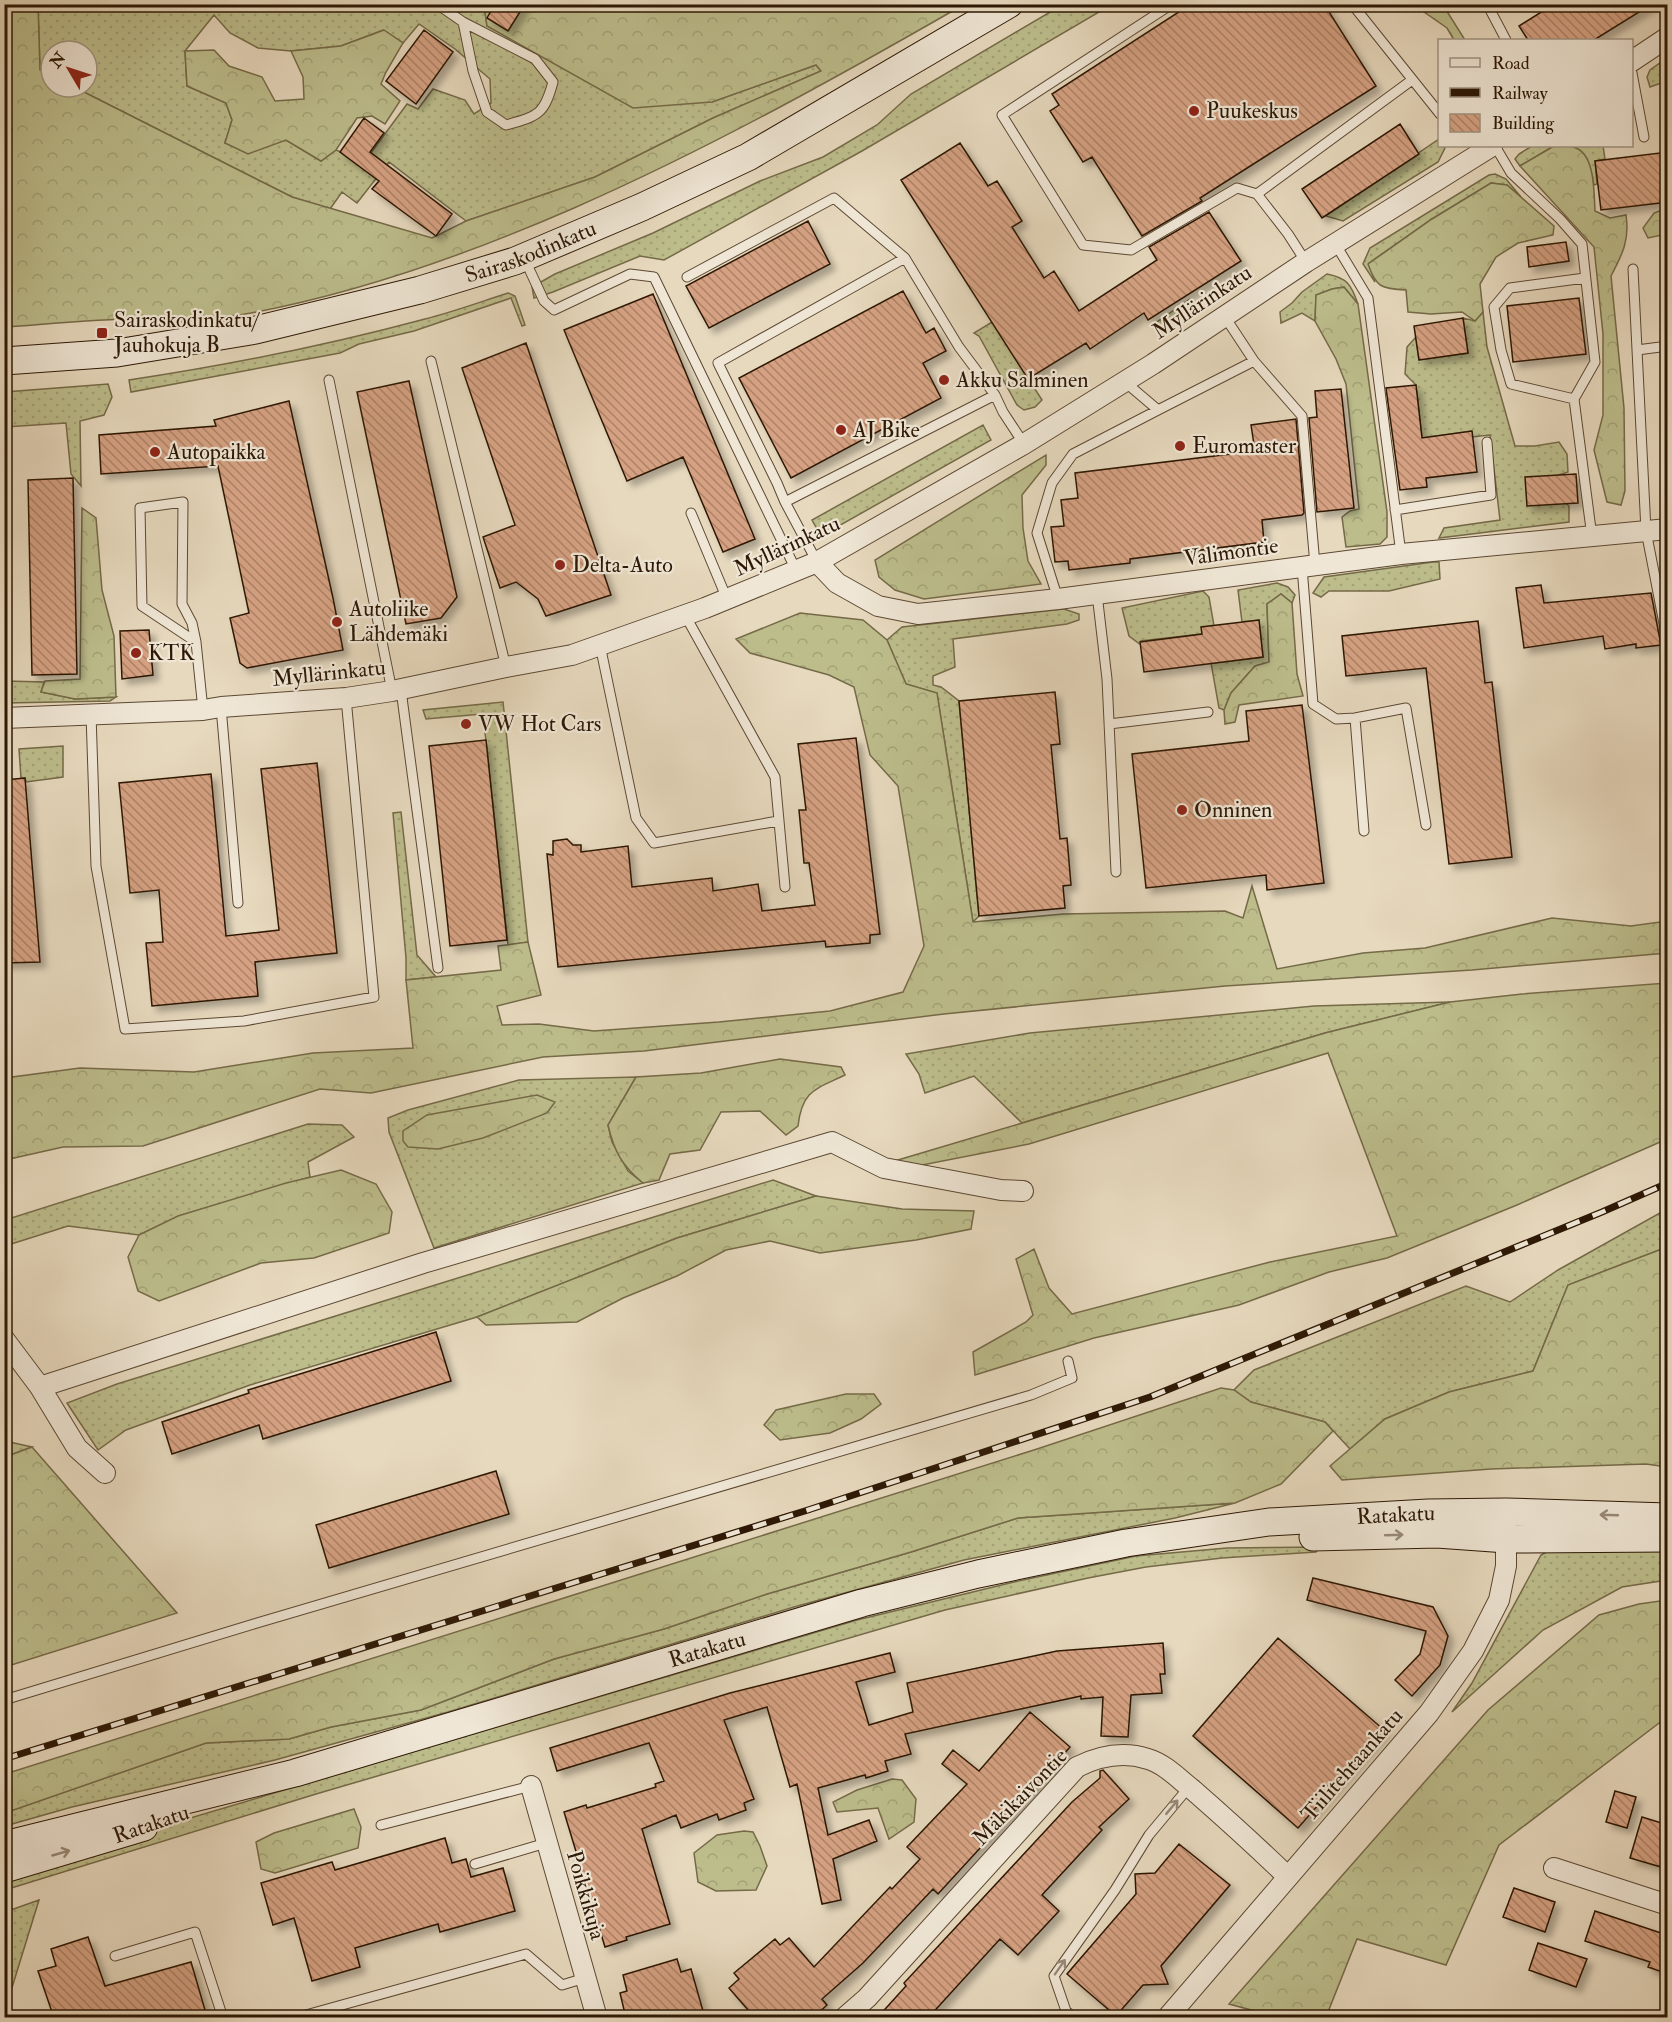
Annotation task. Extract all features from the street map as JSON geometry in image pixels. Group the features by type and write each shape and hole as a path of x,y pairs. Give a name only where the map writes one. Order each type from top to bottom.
{"main road":[{"name":"Sairaskodinkatu","path":"4,361 117,352 256,330 420,290 524,257 642,207 748,158 1009,4"},
{"name":"Ratakatu","path":"4,1845 295,1773 862,1603 978,1574 1126,1543 1269,1522 1428,1513 1506,1512 1668,1517"},
{"name":"Ratakatu","path":"1126,1543 1437,1534 1507,1539 1668,1538"},
{"name":"Ratakatu","path":"4,1869 127,1834 295,1773"}],"street":[{"path":"1633,60 1668,37"},
{"name":"Myllärinkatu","path":"4,718 212,709 346,698 396,690 572,655 727,599 816,562 1024,444 1125,382 1306,262 1336,245 1471,153 1490,147"},
{"name":"Valimontie","path":"816,562 837,583 879,606 918,614 1058,599 1401,554 1668,529"},
{"path":"40,1387 423,1263 832,1142 884,1168 1002,1190 1023,1191"},
{"path":"4,1339 40,1387 77,1448 105,1473"},
{"name":"Tiilitehtaankatu","path":"1167,2018 1429,1713 1473,1651 1499,1600 1506,1566 1506,1512"},
{"name":"Mäkikaivontie","path":"844,2018 867,1998 1077,1767 1091,1760 1115,1754 1148,1759 1164,1767 1288,1876"},
{"name":"Poikkikuja","path":"531,1786 597,2018"},
{"path":"1554,1868 1668,1905"}],"lane":[{"path":"437,4 463,22 535,59 553,82 547,103 533,117 506,125 487,112 473,71 463,22"},
{"path":"1172,4 1002,115 1083,244 1131,250 1237,188 1257,194 1306,262"},
{"path":"1353,4 1438,112"},
{"path":"1487,4 1505,39"},
{"path":"1633,77 1644,137"},
{"path":"1257,194 1412,80"},
{"path":"1494,147 1511,173 1560,219 1582,244 1595,362 1574,399 1592,537"},
{"path":"687,278 834,198 905,258 959,347 995,395 1024,444"},
{"path":"1336,245 1368,298 1401,554"},
{"path":"524,257 544,301 554,310 630,274 654,277 796,570"},
{"path":"816,562 718,363 905,258"},
{"path":"1633,270 1646,531 1668,644"},
{"path":"1574,399 1511,384 1501,350 1494,307 1510,288 1586,278"},
{"path":"1225,317 1254,361 1302,416 1313,704 1336,719 1355,718 1406,708 1426,825"},
{"path":"1637,350 1668,346"},
{"path":"431,361 506,667"},
{"path":"1058,599 1037,533 1052,483 1073,454 1254,361"},
{"path":"329,380 396,690 438,968"},
{"path":"1125,382 1158,410"},
{"path":"785,502 995,395"},
{"path":"1395,510 1491,495 1487,442"},
{"path":"196,642 142,606 140,508 183,502 182,604 192,623 212,709 238,903"},
{"path":"691,513 727,599"},
{"path":"1097,594 1107,679 1116,872"},
{"path":"685,615 775,777 777,821 785,887"},
{"path":"600,645 636,818 654,843 777,821"},
{"path":"91,714 96,867 116,984 125,1029 149,1028 244,1021 374,997 346,698"},
{"path":"1109,724 1208,712"},
{"path":"1355,718 1364,831"},
{"path":"4,1700 1031,1395 1072,1378 1068,1361"},
{"path":"381,1825 531,1786"},
{"path":"1074,2018 1066,2011 1054,1976 1115,1890 1149,1835 1189,1787"},
{"path":"475,1864 546,1843"},
{"path":"115,1956 195,1932 224,2018"},
{"path":"295,2018 526,1954 562,1984 585,1978"}],"green space":[{"path":"5,5 38,5 39,99 98,99 292,197 432,238 466,221 595,177 713,118 821,71 816,65 712,102 633,108 487,26 484,5 963,5 819,86 722,137 535,225 416,270 334,294 205,321 121,319 5,327 4,150 12,130 4,100"},
{"path":"38,5 484,5 487,26 712,102 816,65 821,71 713,118 595,177 466,221 389,162 357,203 342,192 330,209 292,197 98,99 99,39 39,39","holes":["214,15 230,33 258,48 291,51 341,46 383,30 403,43 419,24 455,49 490,79 491,103 474,114 465,100 433,89 418,109 407,104 365,161 336,150 321,161 286,140 225,143 232,120 226,103 187,86 185,51"]},
{"path":"1062,5 1111,5 862,151 664,260 640,256 534,298 532,287 555,274 653,233 760,181 823,157 877,125 911,94"},
{"path":"1414,5 1443,5 1464,39 1453,39 1447,28"},
{"path":"384,30 403,43 381,84 400,101 385,124 372,116 357,118 336,150 321,161 286,140 248,154 225,143 232,120 226,103 187,86 185,51 214,50 229,66 262,77 275,101 304,99 303,77 291,51 341,46"},
{"path":"1667,58 1667,81 1650,87 1647,77 1650,70"},
{"path":"1438,140 1438,147 1444,147 1438,162 1343,221 1326,216"},
{"path":"1530,147 1552,147 1520,166 1515,159"},
{"path":"1552,147 1578,149 1584,154 1591,168 1595,211 1610,218 1626,215 1626,240 1611,276 1624,408 1625,491 1621,505 1607,502 1594,450 1603,415 1603,334 1594,247 1520,166"},
{"path":"1570,147 1603,147 1605,159 1595,161 1597,184 1594,185 1587,160"},
{"path":"1495,174 1506,179 1521,197 1507,185 1491,183 1432,219 1369,263 1375,282 1363,264 1370,248 1489,175"},
{"path":"1491,183 1507,185 1554,226 1553,235 1518,243 1496,257 1480,284 1483,312 1475,321 1462,312 1431,314 1408,312 1406,290 1391,289 1381,285 1374,278 1368,264 1432,219"},
{"path":"1667,208 1667,234 1648,238 1643,228 1654,213"},
{"path":"1327,274 1344,280 1353,291 1358,304 1344,287 1332,289 1316,295 1315,321 1302,313 1281,323 1280,312"},
{"path":"1344,287 1358,304 1387,512 1387,537 1380,544 1346,547 1342,517 1350,511 1359,509 1346,384 1336,359 1315,321 1316,295"},
{"path":"508,293 515,296 525,325 522,326 511,298 414,331 359,344 340,353 131,392 129,380 315,346 435,316"},
{"path":"1190,299 1196,308 1159,331 1154,324"},
{"path":"1483,312 1487,347 1515,446 1535,446 1559,442 1567,454 1568,472 1546,479 1553,492 1569,506 1569,522 1439,538 1444,528 1500,520 1490,435 1472,437 1471,431 1422,438 1416,385 1405,374 1407,347 1416,337 1419,360 1468,353 1463,318 1475,321"},
{"path":"992,322 1042,400 1035,407 1024,410 1017,405 979,336 974,333"},
{"path":"108,384 112,397 104,415 80,421 81,486 71,474 66,423 5,427 5,392"},
{"path":"983,425 991,440 821,536 812,520"},
{"path":"1046,455 1046,465 1022,495 1023,528 1028,561 1041,584 924,599 895,590 879,577 875,560"},
{"path":"82,508 96,518 102,590 114,636 116,697 75,699 41,692 45,681 80,679"},
{"path":"1439,562 1440,579 1389,591 1329,591 1321,597 1313,593 1324,577"},
{"path":"1277,583 1288,587 1295,595 1292,603 1281,594 1267,604 1269,663 1255,666 1231,693 1224,710 1219,708 1211,663 1263,657 1259,620 1242,622 1238,590"},
{"path":"1203,591 1209,597 1214,626 1202,634 1141,641 1141,645 1129,636 1122,608"},
{"path":"1281,594 1292,603 1297,674 1303,696 1239,705 1235,722 1225,724 1224,710 1231,693 1255,666 1269,662 1267,604"},
{"path":"1064,609 1079,614 1079,620 1067,624 953,639 955,667 933,676 933,685 941,687 959,701 979,916 973,922 937,693 906,684 887,640 902,627"},
{"path":"800,613 863,620 887,640 906,684 937,693 973,922 1063,914 1225,911 1243,918 1252,886 1277,969 1363,953 1425,948 1552,918 1631,926 1667,921 1667,953 1472,970 1225,986 944,1014 644,1051 543,1057 371,1093 320,1089 143,1146 63,1147 5,1160 5,1078 80,1068 194,1072 313,1053 413,1048 406,980 501,970 498,946 528,942 541,995 497,1006 502,1025 539,1024 594,1031 719,1022 830,1011 903,992 924,946 898,786 870,755 854,687 829,675 750,653 736,639"},
{"path":"5,681 44,682 41,692 75,699 116,697 110,701 5,703"},
{"path":"503,702 528,942 508,945 482,714 426,719 423,710"},
{"path":"63,746 63,777 26,782 25,778 21,778 19,749"},
{"path":"401,812 417,955 436,977 406,980 393,813"},
{"path":"1667,983 1667,1139 1517,1205 1387,1258 1329,1272 1239,1305 1094,1338 975,1375 973,1352 1026,1322 1033,1315 1016,1259 1034,1249 1049,1288 1072,1314 1270,1262 1397,1236 1328,1053 1029,1144 912,1167 898,1160 1325,1033 1450,1002"},
{"path":"1450,1002 1325,1033 1022,1123 974,1076 925,1093 919,1074 906,1054 1030,1033 1314,1006"},
{"path":"780,1059 841,1067 845,1075 812,1092 803,1105 798,1126 786,1135 760,1111 721,1112 700,1150 670,1154 659,1180 643,1183 620,1157 608,1125 636,1077 701,1073"},
{"path":"636,1077 608,1125 612,1142 628,1171 643,1183 434,1248 389,1132 388,1118 408,1110 519,1080"},
{"path":"537,1095 555,1102 547,1113 483,1138 438,1149 408,1147 403,1141 403,1131 427,1115"},
{"path":"308,1124 342,1125 354,1137 308,1162 310,1177 179,1216 139,1235 68,1226 5,1246 5,1220"},
{"path":"341,1170 376,1184 392,1212 389,1233 314,1258 261,1263 159,1301 138,1291 128,1257 139,1235 178,1216 286,1183"},
{"path":"773,1180 816,1196 677,1238 477,1317 250,1385 126,1430 98,1450 67,1403 117,1384"},
{"path":"816,1196 902,1209 974,1211 971,1229 916,1240 820,1253 770,1241 726,1250 677,1276 623,1298 577,1322 486,1325 477,1317 677,1238"},
{"path":"1667,1209 1667,1247 1568,1285 1533,1371 1449,1392 1385,1419 1350,1449 1325,1422 1251,1402 1234,1390 1254,1370 1466,1286 1510,1302 1558,1270"},
{"path":"1667,1247 1667,1467 1646,1464 1491,1469 1342,1480 1330,1466 1385,1419 1449,1392 1533,1371 1568,1285"},
{"path":"1221,1388 1234,1390 1251,1402 1325,1422 1333,1431 1281,1484 1235,1503 1018,1518 767,1594 664,1629 554,1659 421,1710 331,1727 289,1739 206,1743 5,1813 5,1774 1037,1449"},
{"path":"846,1394 874,1394 881,1404 861,1419 830,1433 780,1440 764,1425 776,1410"},
{"path":"5,1441 32,1447 5,1457"},
{"path":"32,1447 177,1613 5,1667 5,1457"},
{"path":"1235,1503 1175,1518 964,1560 794,1607 448,1712 275,1760 72,1807 5,1826 4,1813 206,1743 289,1739 331,1727 421,1710 554,1659 664,1629 767,1594 1018,1518"},
{"path":"1667,1546 1667,1580 1622,1587 1543,1630 1452,1712 1472,1683 1541,1555 1552,1549"},
{"path":"1320,1547 1316,1552 1222,1558 1146,1567 945,1610 316,1794 5,1890 5,1873 857,1620 1014,1582 1136,1556 1227,1548"},
{"path":"1667,1600 1667,1717 1499,1845 1446,1965 1357,1939 1326,2017 1277,2017 1229,2004 1488,1710 1599,1615 1639,1604"},
{"path":"892,1779 902,1780 916,1799 914,1822 889,1839 878,1808 837,1812 833,1802 857,1790"},
{"path":"354,1809 361,1827 358,1848 275,1873 261,1869 256,1842 274,1833"},
{"path":"753,1832 767,1866 756,1890 716,1891 698,1882 694,1853 717,1835"},
{"path":"39,1900 6,2007 5,1912"}],"building":[{"path":"495,4 525,4 508,31 487,18"},
{"path":"1191,4 1324,4 1376,86 1200,198 1202,201 1142,236 1092,157 1083,162 1050,111 1059,105 1052,94"},
{"path":"1554,4 1652,4 1596,39 1527,39 1519,26"},
{"path":"424,30 453,52 416,104 386,81"},
{"path":"364,118 384,133 370,152 452,214 436,236 372,189 379,181 340,152"},
{"path":"1400,124 1419,154 1322,218 1302,189"},
{"path":"960,143 988,186 997,181 1022,221 1012,227 1044,278 1054,271 1079,311 1157,260 1149,247 1209,212 1241,261 1148,320 1144,313 1090,349 1086,343 1028,379 901,180"},
{"path":"1668,152 1668,202 1601,210 1595,161"},
{"path":"808,221 830,264 709,328 686,286"},
{"path":"1566,242 1569,261 1529,267 1527,247"},
{"path":"903,291 926,333 934,328 946,351 923,363 941,398 791,478 739,378"},
{"path":"653,294 755,539 723,552 683,457 627,481 564,330"},
{"path":"1579,298 1586,354 1513,362 1507,306"},
{"path":"1463,318 1468,353 1419,360 1414,326"},
{"path":"526,343 611,595 546,616 538,599 516,582 500,588 483,537 515,525 462,368"},
{"path":"409,381 457,597 441,618 406,624 357,392"},
{"path":"1416,385 1422,438 1472,431 1477,472 1426,478 1427,487 1400,490 1386,388"},
{"path":"1341,389 1354,508 1317,512 1309,418 1317,417 1315,391"},
{"path":"289,401 343,650 247,668 240,663 230,618 249,613 218,466 101,474 99,435 216,426 214,420"},
{"path":"1296,419 1304,513 1262,520 1264,542 1130,559 1130,563 1069,570 1068,561 1055,562 1051,527 1064,526 1061,500 1078,498 1075,473 1255,451 1251,425"},
{"path":"1576,474 1578,503 1527,506 1525,477"},
{"path":"73,478 77,674 32,675 28,480"},
{"path":"1541,585 1544,603 1651,593 1661,645 1636,648 1636,644 1605,649 1603,636 1524,648 1516,588"},
{"path":"1259,620 1263,657 1144,672 1140,642 1202,634 1201,627"},
{"path":"1478,621 1485,683 1492,682 1512,857 1449,864 1426,668 1346,676 1342,636"},
{"name":"KTK","path":"149,630 153,675 122,679 120,631"},
{"path":"1055,692 1060,744 1051,745 1060,839 1067,838 1071,885 1063,886 1065,908 979,916 959,701"},
{"path":"1302,705 1324,883 1267,890 1266,875 1146,888 1132,754 1249,741 1246,711"},
{"path":"856,738 880,934 870,935 870,943 826,947 825,941 558,967 547,854 553,855 553,841 567,839 573,845 581,845 581,852 628,846 632,887 712,878 713,891 758,884 762,911 815,905 809,863 804,863 799,810 806,810 798,744"},
{"path":"486,740 507,940 450,946 429,746"},
{"path":"317,763 337,953 255,962 258,996 152,1006 146,943 163,942 159,890 130,893 119,783 211,774 226,936 279,930 261,769"},
{"path":"25,778 40,962 4,963 4,780"},
{"path":"436,1332 451,1381 263,1439 259,1425 172,1454 162,1422 249,1393 248,1390"},
{"path":"496,1471 509,1514 329,1568 316,1525"},
{"path":"1313,1578 1433,1607 1448,1636 1440,1665 1412,1696 1395,1680 1420,1654 1426,1631 1307,1600"},
{"path":"1278,1638 1384,1730 1298,1828 1193,1736"},
{"path":"1163,1643 1165,1674 1160,1674 1162,1693 1131,1695 1128,1737 1101,1736 1103,1697 1081,1699 1081,1696 905,1734 911,1754 885,1761 888,1771 818,1788 828,1835 869,1820 877,1841 833,1859 841,1900 822,1904 797,1784 790,1787 767,1707 724,1720 754,1799 744,1803 746,1810 719,1820 717,1814 681,1828 676,1815 642,1829 670,1924 626,1937 627,1940 605,1947 564,1812 586,1805 587,1808 656,1787 655,1784 664,1781 649,1743 557,1771 550,1748 730,1693 890,1653 895,1672 856,1682 869,1725 913,1712 907,1683 1057,1651"},
{"path":"1030,1712 1070,1747 1014,1811 938,1894 933,1889 863,1963 822,1999 827,2005 813,2018 755,2018 729,1988 739,1979 734,1973 775,1939 780,1945 789,1938 814,1967 920,1859 907,1847 967,1784 942,1764 953,1750 979,1771"},
{"path":"1103,1770 1129,1799 1099,1827 1102,1830 1042,1895 1059,1911 1018,1955 1000,1939 928,2018 877,2018 906,1986 904,1983 1072,1802 1100,1778 1100,1771"},
{"path":"1615,1791 1636,1797 1627,1828 1606,1822"},
{"path":"1642,1817 1668,1825 1668,1846 1661,1867 1630,1858"},
{"path":"445,1838 452,1863 466,1859 471,1877 503,1868 515,1911 440,1932 438,1924 355,1948 360,1967 312,1981 294,1918 273,1925 261,1883 332,1862 335,1870"},
{"path":"1179,1844 1230,1885 1161,1966 1168,1984 1143,1985 1116,2016 1067,1974 1136,1894 1135,1874 1155,1873"},
{"path":"1514,1888 1555,1902 1545,1932 1503,1917"},
{"path":"1595,1911 1661,1933 1666,1919 1668,1920 1668,1974 1648,1967 1650,1962 1585,1941"},
{"path":"88,1937 105,1986 191,1962 205,2010 179,2018 54,2018 38,1971 56,1966 51,1949"},
{"path":"1538,1943 1587,1959 1576,1987 1529,1970"},
{"path":"677,1959 681,1972 691,1969 705,2018 626,2018 620,1993 627,1991 623,1975"}],"railway":[{"path":"4,1759 808,1510 1150,1397 1668,1183"}],"place":[{"name":"Puukeskus","path":"1194,111"},
{"name":"Sairaskodinkatu/ Jauhokuja B","path":"102,333"},
{"name":"Akku Salminen","path":"944,380"},
{"name":"AJ Bike","path":"841,430"},
{"name":"Euromaster","path":"1180,446"},
{"name":"Autopaikka","path":"155,452"},
{"name":"Delta-Auto","path":"560,565"},
{"name":"Autoliike Lähdemäki","path":"337,622"},
{"name":"KTK","path":"136,653"},
{"name":"VW Hot Cars","path":"466,724"},
{"name":"Onninen","path":"1182,810"}]}
